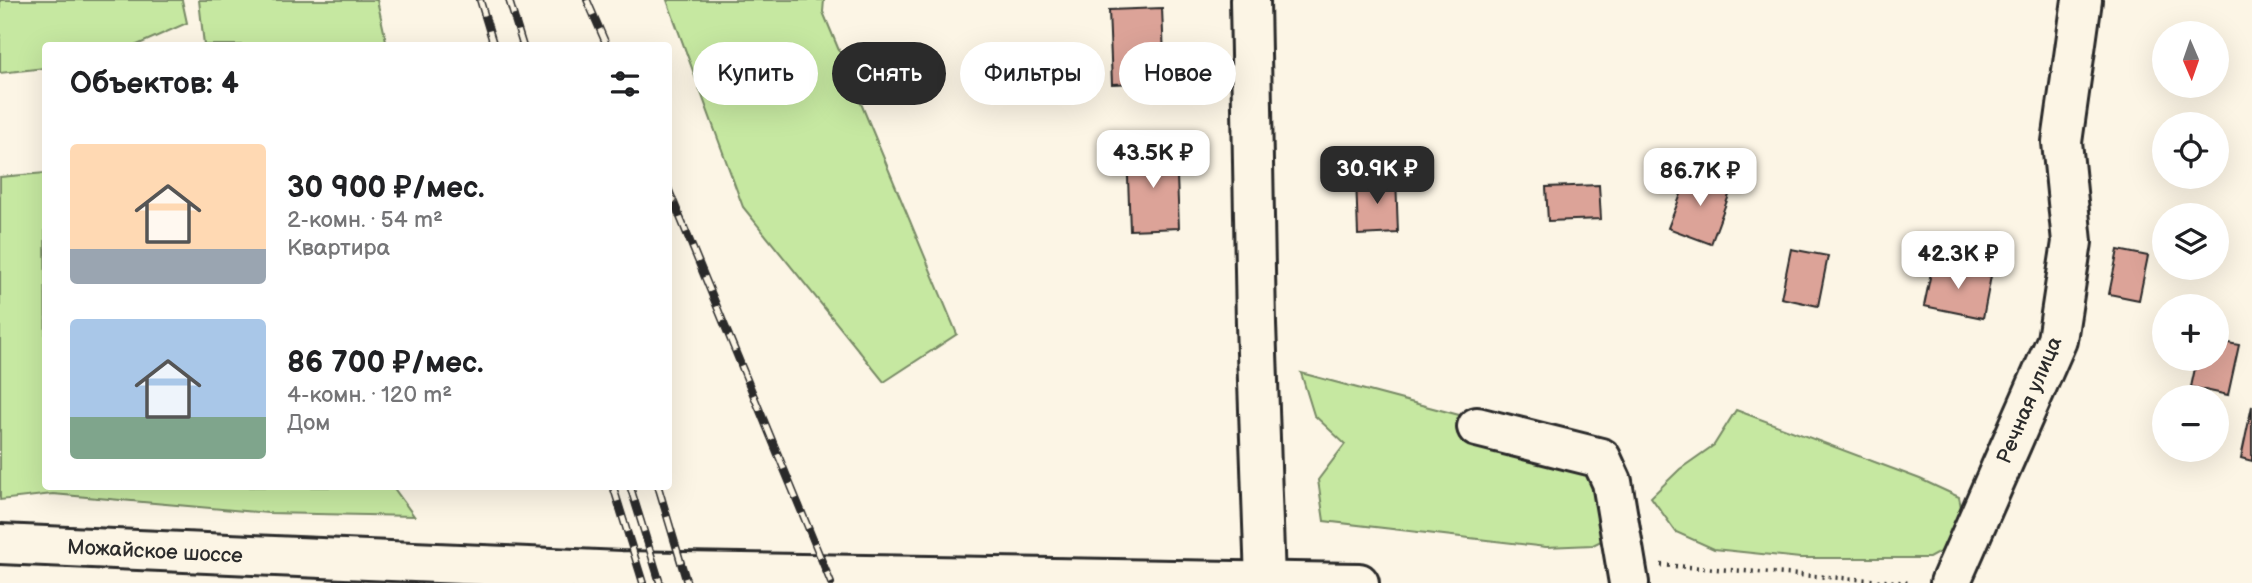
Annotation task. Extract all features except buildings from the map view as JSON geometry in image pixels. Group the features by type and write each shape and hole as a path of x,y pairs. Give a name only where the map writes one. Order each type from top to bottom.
{"main road":[{"path":"1250,0 1256,324 1265,581"},
{"name":"Речная улица","path":"1950,583 2057,340 2072,242 2062,142 2082,0"},
{"path":"1477,427 1601,458 1612,482 1627,573"},
{"name":"Можайское шоссе","path":"0,544 621,571 1359,583"}],"path":[{"path":"1627,573 1911,583"}],"green space":[{"path":"0,0 182,0 187,23 144,42 42,42 42,68 0,73"},
{"path":"199,0 377,0 386,42 204,42"},
{"path":"667,0 824,0 823,12 835,42 832,42 832,105 862,105 957,334 884,382 743,207 706,105 818,105 818,42 693,42 693,71"},
{"path":"42,173 42,490 395,490 414,516 268,513 53,494 0,500 0,177"},
{"path":"1301,373 1576,446 1629,527 1593,545 1546,547 1324,521 1318,480 1345,444 1314,415"},
{"path":"1736,410 1920,479 1959,497 1967,537 1929,558 1800,558 1714,549 1676,532 1651,497 1680,469 1714,445"}],"railway":[{"path":"480,0 493,42"},
{"path":"509,0 522,42"},
{"path":"587,0 605,42"},
{"path":"672,198 831,583"},
{"path":"614,490 643,583"},
{"path":"631,490 660,583"},
{"path":"659,490 687,583"}]}
